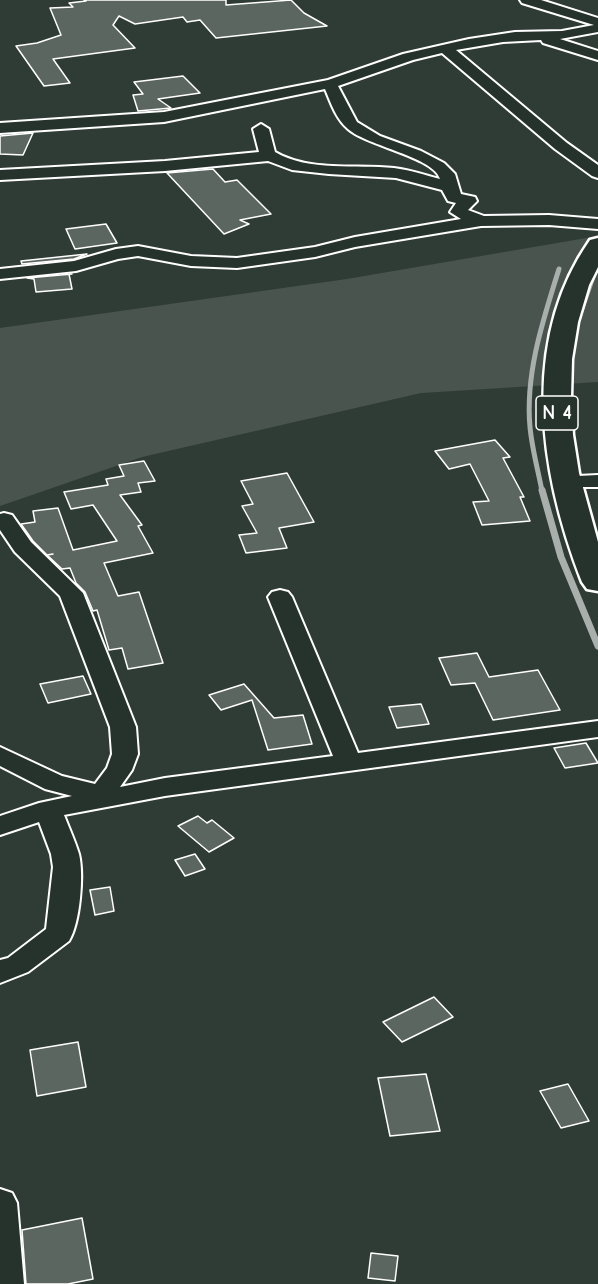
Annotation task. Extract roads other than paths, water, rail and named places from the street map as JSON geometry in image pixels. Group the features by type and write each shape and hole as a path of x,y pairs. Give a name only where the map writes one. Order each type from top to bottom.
{"highway":[{"name":"N 4","path":"598,244 577,285 563,337 556,403 565,482 578,534 598,582"}],"street":[{"path":"527,0 598,22"},
{"path":"543,38 572,35 598,28"},
{"path":"0,128 43,123 143,119 221,106 330,84 357,77 399,59 445,48 525,36 543,38 598,56"},
{"path":"445,48 561,146 598,173"},
{"path":"330,84 354,126 383,143 435,164 447,174 451,195 469,201 458,209 458,212 481,221"},
{"path":"221,106 238,114"},
{"path":"261,129 266,139 265,149 270,156"},
{"path":"0,175 165,166 270,156 309,168 396,173 449,187"},
{"path":"0,274 76,266 116,254 138,251 191,261 237,263 315,252 355,242 481,221 549,220 598,224"},
{"path":"565,482 598,481"},
{"path":"4,520 23,547 71,593 123,727 125,754 119,770 99,797"},
{"path":"280,597 349,763"},
{"path":"0,826 48,809 99,797 598,729"},
{"path":"0,755 54,783 99,797"},
{"path":"0,972 18,966 59,934 63,918 67,867 65,854 48,809"},
{"path":"0,1203 7,1284"}],"waterway":[{"path":"542,491 531,435 530,387 537,347 559,269"},
{"path":"578,320 594,274"},
{"path":"542,490 561,557 598,646"}]}
